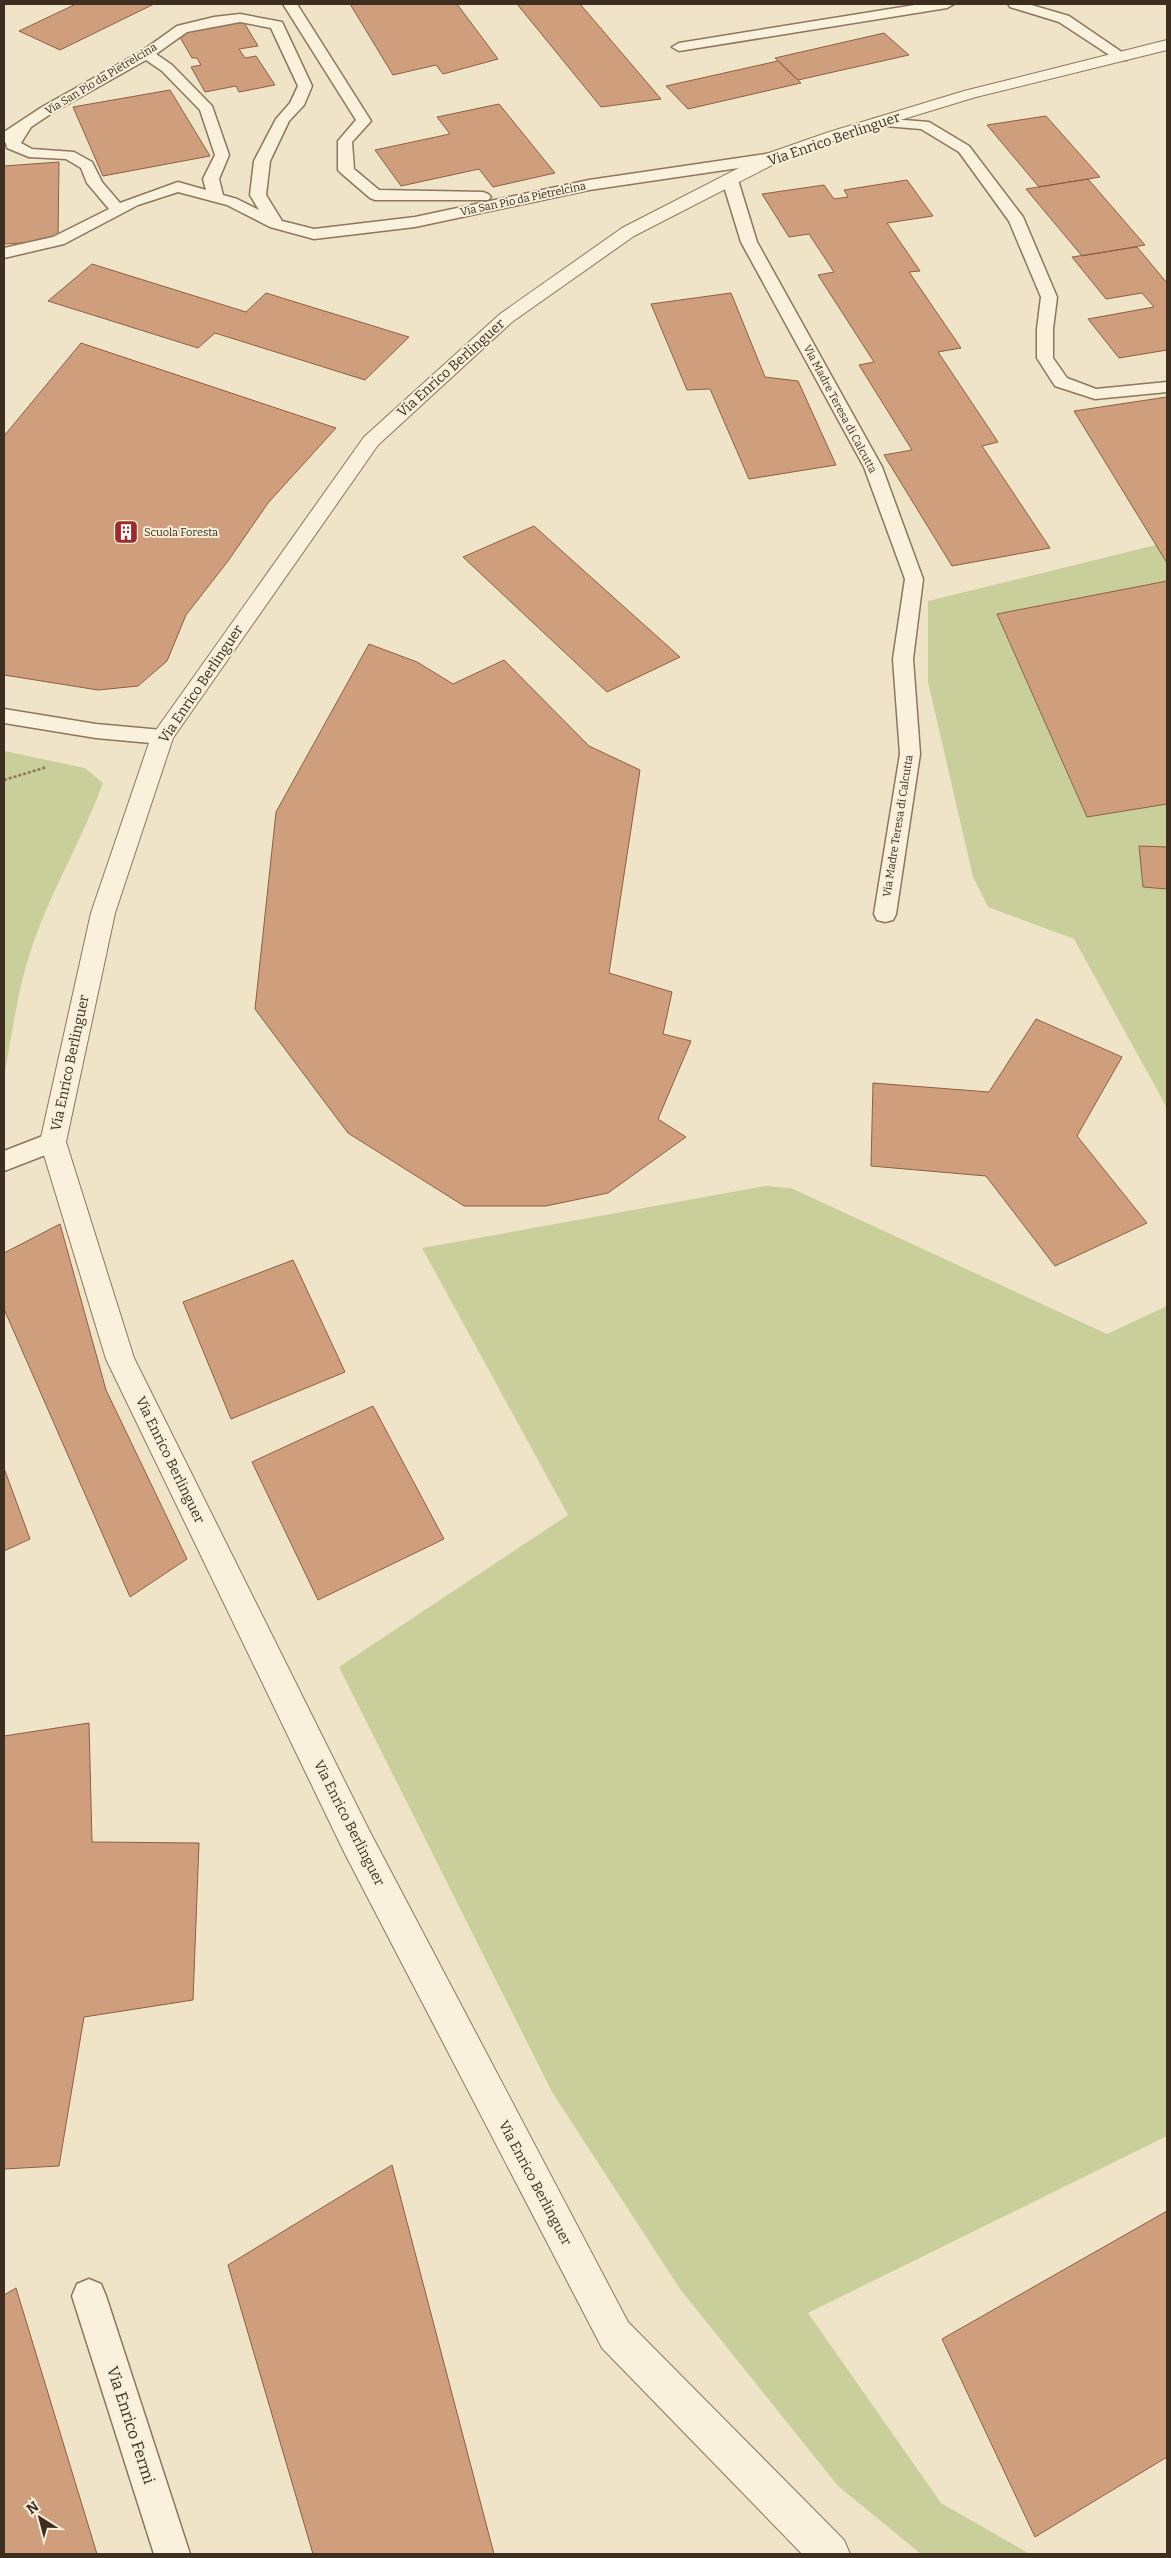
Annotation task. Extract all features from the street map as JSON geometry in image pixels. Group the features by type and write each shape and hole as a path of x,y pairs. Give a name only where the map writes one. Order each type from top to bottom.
{"street":[{"name":"Via Enrico Berlinguer","path":"830,2554 615,2335 357,1842 120,1359 53,1142 103,913 162,737 371,441 513,312 628,232 772,158 878,122 970,94 1162,49"}],"lane":[{"path":"290,4 364,121 344,141 346,170 375,195 526,198"},
{"path":"679,47 827,24 883,12 947,4"},
{"path":"1015,4 1064,19 1122,57"},
{"name":"Via San Pio da Pietrelcina","path":"4,139 47,110 147,54 182,29 214,21 240,18 277,25 305,86 297,105 283,119 262,161 258,195 276,224"},
{"path":"147,54 167,68 207,109 222,155 211,180 216,198"},
{"path":"878,122 924,126 964,149 1017,220 1049,297 1045,329 1045,358 1062,382 1095,394 1167,387"},
{"path":"24,127 12,145 30,153 69,155 87,165 95,183 118,210"},
{"name":"Via San Pio da Pietrelcina","path":"4,253 58,240 132,202 178,187 232,202 276,224 314,234 415,222 589,185 772,158"},
{"name":"Via Madre Teresa di Calcutta","path":"730,180 749,242 873,467 914,579 903,659 910,754 885,914"},
{"path":"4,716 104,732 162,737"},
{"path":"4,1162 53,1142"},
{"name":"Via Enrico Fermi","path":"90,2296 172,2554"}],"green space":[{"path":"1156,545 1167,563 1167,581 997,614 1087,817 1167,804 1167,1108 1074,939 988,907 973,877 928,682 928,601"},
{"path":"4,751 85,768 103,783 53,895 31,950 17,1004 4,1077"},
{"path":"766,1186 791,1188 1107,1334 1167,1306 1167,2136 808,2313 941,2503 1030,2554 921,2554 838,2486 680,2289 552,2092 339,1667 568,1515 422,1248"}],"building":[{"path":"76,4 154,4 60,50 19,31"},
{"path":"350,4 457,4 498,59 443,74 436,65 393,75"},
{"path":"517,4 580,4 661,99 601,107"},
{"path":"243,21 258,46 239,49 245,58 256,56 275,85 239,92 236,86 205,92 191,67 201,65 197,58 192,58 177,32"},
{"path":"884,33 909,55 798,80 775,58"},
{"path":"778,61 801,83 688,109 666,86"},
{"path":"170,90 210,156 103,176 73,107"},
{"path":"499,104 555,173 493,187 479,169 401,186 375,150 450,134 437,117"},
{"path":"1046,116 1100,177 1039,187 987,125"},
{"path":"59,162 58,241 4,244 4,166"},
{"path":"1088,179 1145,245 1082,256 1026,189"},
{"path":"907,180 933,216 887,223 920,271 909,272 961,348 938,352 998,442 982,446 1050,548 952,566 884,455 912,450 859,365 874,362 818,275 834,272 809,234 789,237 762,194 824,185 834,199 848,197 844,190"},
{"path":"1137,247 1167,283 1167,350 1119,358 1088,319 1154,307 1142,293 1106,299 1072,257"},
{"path":"92,264 246,312 266,293 409,337 365,380 215,333 198,348 48,301"},
{"path":"731,293 765,377 798,381 836,465 749,479 710,389 687,390 651,304"},
{"name":"Scuola Foresta","path":"81,343 336,428 268,503 228,561 186,615 167,661 138,686 98,690 4,675 4,436"},
{"path":"1167,397 1167,563 1074,411"},
{"path":"534,526 680,657 607,692 463,557"},
{"path":"1167,581 1167,804 1087,817 997,614"},
{"path":"369,644 417,662 453,684 504,660 589,746 640,770 609,973 672,992 663,1034 691,1041 658,1119 686,1137 608,1193 546,1206 464,1206 348,1133 255,1009 276,812"},
{"path":"1139,846 1167,847 1167,889 1143,887"},
{"path":"1036,1019 1122,1057 1077,1136 1147,1223 1055,1266 986,1176 871,1166 873,1083 989,1092"},
{"path":"60,1224 106,1390 187,1559 130,1597 4,1309 4,1253"},
{"path":"293,1260 345,1372 231,1419 183,1302"},
{"path":"373,1406 444,1539 318,1600 252,1462"},
{"path":"4,1468 30,1539 4,1551"},
{"path":"89,1723 92,1842 199,1843 193,2000 84,2017 59,2166 4,2169 4,1736"},
{"path":"392,2165 494,2554 313,2554 228,2265"},
{"path":"1167,2211 1167,2457 1035,2537 942,2339"},
{"path":"16,2288 97,2554 4,2554 4,2295"}],"place":[{"name":"Scuola Foresta","path":"126,532"}]}
